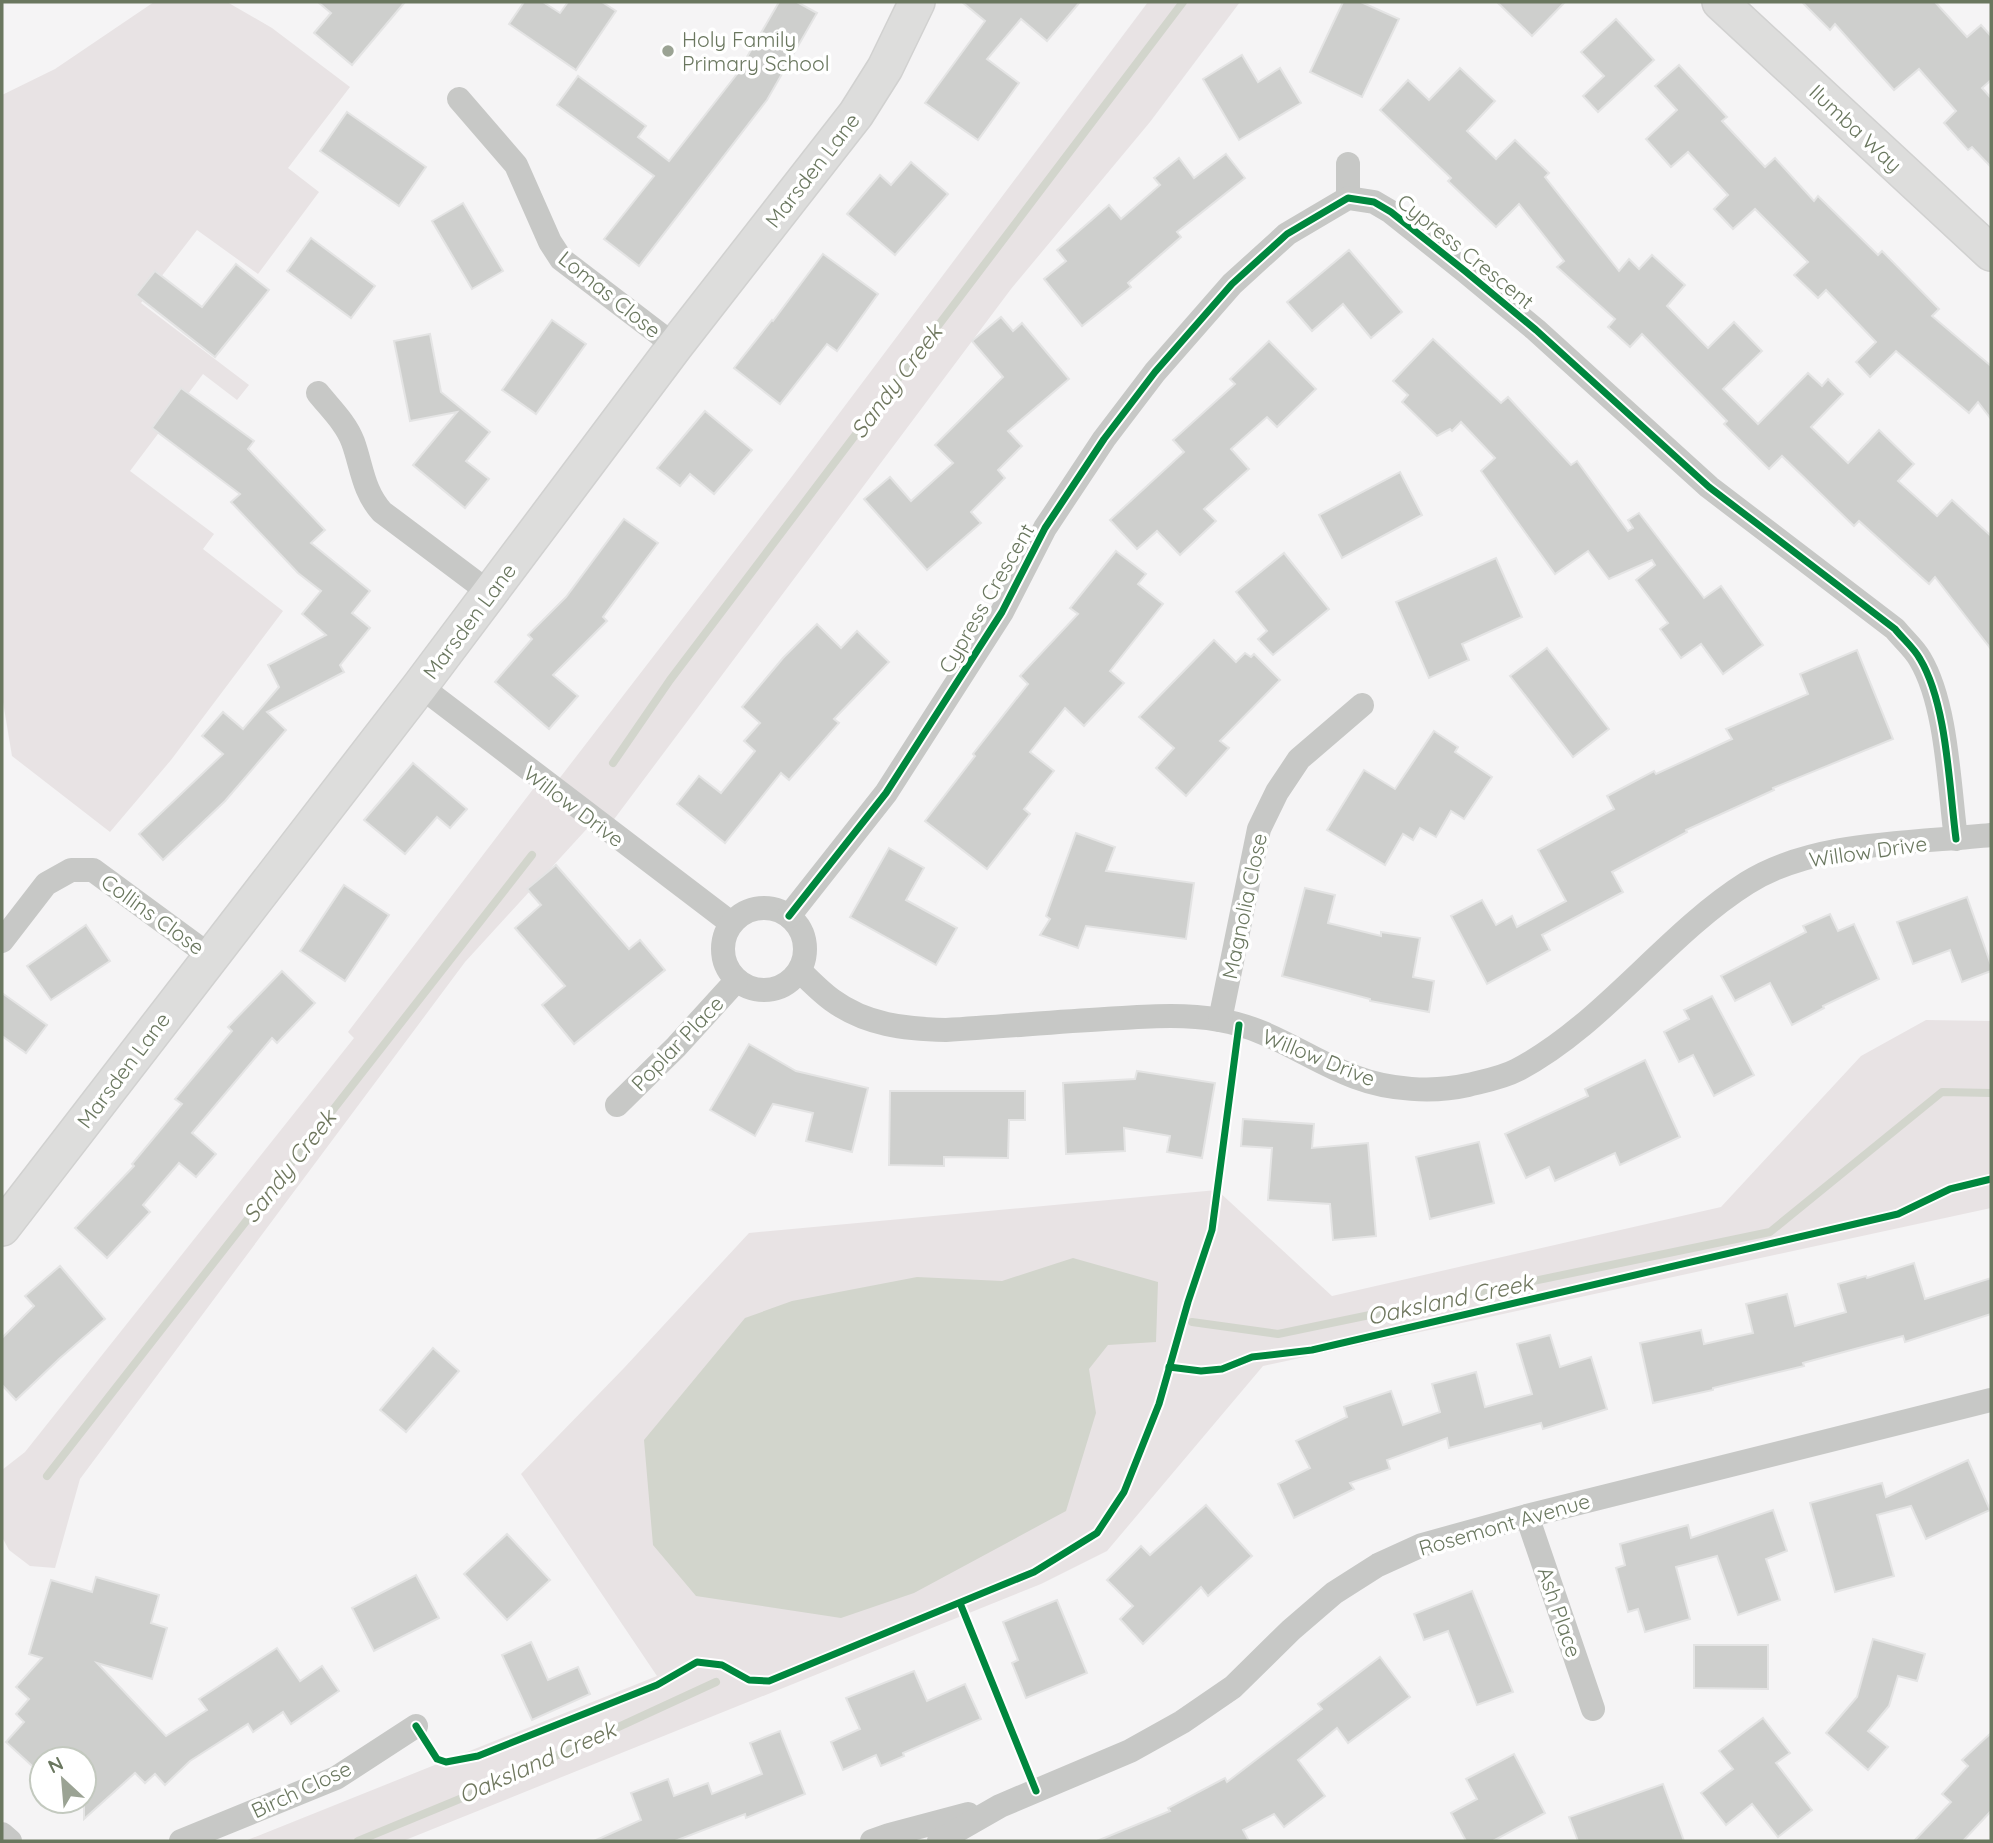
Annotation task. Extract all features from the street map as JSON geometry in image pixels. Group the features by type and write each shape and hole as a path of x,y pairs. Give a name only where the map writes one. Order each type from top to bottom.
{"main road":[{"name":"Marsden Lane","path":"2,1228 420,686 675,346 856,114 885,68 917,2"},
{"name":"Ilumba Way","path":"1720,2 1991,253"}],"street":[{"name":"Lomas Close","path":"459,99 516,165 550,242 561,259 675,346"},
{"path":"1348,164 1348,198"},
{"name":"Cypress Crescent","path":"789,916 886,793 1002,612 1045,528 1104,439 1155,372 1233,284 1287,234 1348,198 1374,202 1391,212 1536,330 1709,487 1895,629 1919,657 1939,706 1956,839"},
{"path":"318,393 347,429 373,502 382,512 490,593"},
{"name":"Willow Drive","path":"420,686 731,923"},
{"name":"Magnolia Close","path":"1220,1020 1259,829 1277,792 1299,759 1362,705"},
{"name":"Willow Drive","path":"800,971 832,1001 858,1015 879,1023 910,1029 946,1030 1170,1015 1220,1020 1283,1040 1357,1078 1399,1087 1431,1089 1464,1086 1514,1071 1531,1062 1580,1026 1722,900 1775,868 1836,851 1991,835"},
{"name":"Collins Close","path":"2,941 46,884 71,870 93,870 210,956"},
{"path":"759,908 775,909 789,916 800,927 805,941 805,957 800,971 787,984 770,991 752,989 736,981 726,968 722,953 724,937 731,923 743,913 759,908"},
{"name":"Poplar Place","path":"617,1105 676,1047 736,981"},
{"name":"Rosemont Avenue","path":"939,1841 1000,1806 1130,1751 1182,1721 1233,1687 1291,1630 1334,1593 1378,1565 1422,1545 1527,1516 1991,1400"},
{"name":"Ash Place","path":"1527,1516 1594,1709"},
{"name":"Birch Close","path":"181,1841 336,1778 416,1727"},
{"name":"Rosemont Avenue","path":"872,1841 1000,1806"},
{"path":"2,1834 10,1841"}],"shaded area":[{"path":"154,2 227,2 272,28 350,87 288,168 319,192 258,274 197,230 141,303 249,385 237,400 203,374 130,471 214,534 203,549 283,611 171,760 110,832 12,756 2,696 2,95 55,69"},
{"path":"1148,2 1240,2 1150,122 1011,289 606,830 594,821 465,962 80,1479 55,1568 30,1566 9,1550 2,1537 2,1470 25,1452 354,1038 348,1032 540,780 552,788 793,475"},
{"path":"1926,1020 1991,1021 1991,1208 1263,1366 1107,1551 1041,1584 403,1841 245,1841 657,1676 521,1474 749,1233 1217,1190 1332,1296 1721,1207 1861,1056"},
{"path":"1073,1258 1158,1282 1156,1342 1108,1345 1089,1369 1096,1413 1066,1511 914,1593 841,1618 696,1596 653,1545 644,1440 745,1318 792,1301 917,1277 1002,1281"}],"building":[{"path":"318,2 405,2 352,65 314,33 331,13"},
{"path":"524,2 543,2 560,13 568,2 602,2 616,11 576,70 509,24"},
{"path":"779,2 797,2 817,13 767,100 639,266 604,239 654,176 557,105 578,76 646,126 638,137 669,161 737,74"},
{"path":"962,2 1080,2 1047,41 1021,19 987,59 1019,83 978,140 925,103 985,21"},
{"path":"1343,2 1361,2 1399,19 1362,97 1310,72"},
{"path":"1497,2 1565,2 1532,36"},
{"path":"1802,2 1935,2 1967,37 1981,25 1991,36 1991,80 1982,88 1991,98 1991,167 1972,147 1968,150 1944,123 1956,111 1919,69 1894,90 1835,24 1830,30"},
{"path":"1616,19 1654,60 1598,112 1583,96 1604,76 1581,52"},
{"path":"1242,55 1258,82 1280,68 1301,103 1239,140 1203,79"},
{"path":"1679,65 1727,117 1722,121 1765,167 1775,158 1814,201 1818,196 1878,255 1882,251 1939,309 1932,316 1991,366 1991,419 1978,402 1969,413 1896,351 1870,377 1856,362 1876,342 1826,290 1818,298 1794,275 1808,262 1755,209 1733,229 1714,209 1728,195 1688,152 1671,167 1646,139 1677,110 1655,86"},
{"path":"1460,68 1495,101 1467,131 1496,159 1515,140 1549,173 1545,177 1619,271 1629,259 1639,269 1652,255 1685,285 1667,306 1708,348 1734,322 1762,351 1723,389 1758,424 1808,373 1822,386 1828,379 1843,394 1811,427 1848,463 1879,430 1914,464 1898,481 1937,516 1952,500 1991,536 1991,649 1935,577 1929,584 1859,521 1854,526 1782,456 1769,469 1724,424 1727,421 1642,334 1630,347 1608,327 1615,319 1557,267 1564,261 1519,204 1496,227 1448,181 1451,178 1380,110 1408,80 1429,100"},
{"path":"347,112 426,167 399,206 320,151"},
{"path":"1226,154 1245,178 1177,232 1181,237 1128,283 1131,287 1082,326 1044,279 1066,261 1057,250 1109,205 1121,219 1160,185 1154,178 1179,158 1194,178"},
{"path":"911,162 948,194 895,255 847,214 880,175 891,185"},
{"path":"463,203 503,271 472,289 432,221"},
{"path":"311,238 375,286 351,318 287,271"},
{"path":"1349,250 1402,312 1371,338 1343,304 1312,331 1287,302"},
{"path":"823,254 878,294 837,351 827,344 780,404 734,368"},
{"path":"236,264 269,290 215,357 136,295 155,271 202,307"},
{"path":"1001,317 1013,331 1022,323 1069,379 1008,431 1022,446 998,470 1005,478 971,512 981,523 927,570 864,499 890,477 911,501 953,463 935,445 1003,377 972,341"},
{"path":"552,320 586,344 536,414 502,390"},
{"path":"430,334 441,392 490,432 466,461 489,479 465,508 413,465 457,412 410,421 394,341"},
{"path":"1433,339 1501,403 1508,397 1571,465 1577,461 1628,531 1633,528 1628,520 1639,513 1704,598 1721,586 1763,645 1723,674 1701,644 1681,658 1660,629 1668,623 1636,580 1655,565 1652,560 1609,579 1588,551 1555,574 1481,471 1495,458 1461,422 1452,431 1450,429 1437,436 1402,402 1408,395 1393,381"},
{"path":"1269,341 1316,389 1277,427 1267,417 1231,449 1249,469 1204,509 1216,521 1180,555 1157,531 1137,549 1110,520 1184,452 1173,440 1235,384 1230,379"},
{"path":"181,388 254,441 248,449 325,530 311,543 370,591 352,613 370,628 340,665 344,672 267,712 286,730 225,801 163,860 139,834 223,754 202,736 223,712 243,729 279,687 268,665 326,635 302,614 321,591 298,573 231,502 240,494 152,428"},
{"path":"705,411 752,450 714,494 690,474 680,486 657,468"},
{"path":"1400,472 1422,515 1342,558 1319,515"},
{"path":"624,519 658,543 603,617 607,621 553,675 578,696 549,729 495,682 532,639 528,635 566,597"},
{"path":"1116,551 1146,574 1138,584 1163,604 1110,671 1124,683 1084,726 1065,708 1030,752 1054,771 1024,809 1030,814 987,869 925,821 1028,684 1020,676 1078,614 1070,608"},
{"path":"1284,553 1329,609 1273,655 1258,639 1267,631 1236,592"},
{"path":"1496,558 1522,617 1462,644 1469,660 1429,678 1396,602"},
{"path":"817,624 841,648 857,631 889,662 834,719 839,723 789,780 781,773 725,843 677,804 699,776 721,793 755,751 744,741 760,723 742,707 783,658"},
{"path":"1214,640 1236,662 1245,653 1251,657 1254,654 1280,680 1220,741 1229,748 1186,796 1156,768 1174,748 1139,717"},
{"path":"1547,648 1609,729 1573,757 1510,676"},
{"path":"1857,650 1893,739 1773,788 1774,790 1686,830 1687,832 1612,872 1623,892 1542,935 1550,950 1487,984 1451,916 1482,900 1496,925 1512,916 1517,927 1566,901 1538,850 1614,809 1607,796 1654,771 1656,774 1732,739 1726,729 1808,694 1800,674"},
{"path":"1434,731 1458,747 1455,752 1492,777 1464,819 1451,811 1436,837 1420,828 1413,840 1403,834 1385,865 1327,830 1364,770 1395,789"},
{"path":"413,763 467,809 450,828 437,817 405,854 364,820"},
{"path":"1076,833 1115,847 1106,871 1194,883 1186,939 1086,926 1078,948 1040,935 1050,919 1046,916"},
{"path":"889,848 924,868 906,900 957,928 936,965 850,917"},
{"path":"556,865 629,949 640,940 665,970 574,1044 542,1005 565,986 515,928 541,905 527,889"},
{"path":"344,885 389,915 345,981 300,951"},
{"path":"1305,888 1335,895 1328,923 1381,936 1381,932 1420,938 1413,977 1434,981 1429,1012 1370,1001 1282,976"},
{"path":"1967,897 1991,971 1962,982 1950,950 1913,964 1897,922"},
{"path":"1830,914 1838,931 1854,924 1879,979 1823,1006 1824,1008 1792,1025 1770,983 1735,1001 1721,976 1806,932 1803,926"},
{"path":"86,925 110,961 51,1000 27,966"},
{"path":"282,971 315,1003 277,1043 272,1038 192,1133 216,1154 196,1177 179,1163 143,1205 150,1212 107,1258 75,1228 134,1166 132,1164 182,1104 175,1099 232,1031 228,1027"},
{"path":"2,993 47,1025 26,1053 2,1036"},
{"path":"1712,996 1754,1075 1714,1096 1693,1055 1679,1062 1664,1032 1689,1019 1684,1010"},
{"path":"749,1044 796,1071 868,1088 852,1152 806,1141 813,1113 773,1104 755,1136 710,1110"},
{"path":"1645,1060 1680,1137 1620,1165 1615,1153 1555,1181 1549,1167 1526,1178 1505,1134 1588,1096 1585,1089"},
{"path":"1137,1071 1215,1083 1202,1158 1167,1152 1170,1136 1124,1128 1125,1151 1066,1154 1063,1083 1135,1079"},
{"path":"890,1091 1025,1091 1025,1120 1009,1120 1008,1158 944,1157 944,1166 889,1165"},
{"path":"1243,1119 1314,1124 1312,1148 1368,1143 1376,1236 1333,1240 1330,1204 1268,1200 1272,1148 1241,1146"},
{"path":"1479,1142 1494,1203 1430,1219 1416,1157"},
{"path":"1914,1263 1925,1299 1991,1278 1991,1314 1905,1342 1903,1336 1803,1363 1804,1366 1653,1403 1640,1343 1701,1330 1704,1344 1753,1333 1746,1304 1787,1294 1795,1326 1846,1312 1838,1284"},
{"path":"60,1266 105,1319 16,1400 2,1385 2,1338 34,1306 25,1296"},
{"path":"1550,1335 1560,1367 1591,1357 1607,1409 1543,1429 1541,1423 1449,1448 1447,1438 1387,1460 1390,1469 1350,1483 1354,1489 1294,1518 1278,1484 1310,1468 1296,1441 1347,1417 1344,1407 1391,1391 1403,1425 1440,1412 1432,1384 1476,1372 1485,1407 1532,1394 1517,1344"},
{"path":"433,1348 459,1371 406,1432 380,1410"},
{"path":"1968,1460 1990,1510 1926,1539 1911,1506 1877,1515 1894,1576 1835,1592 1810,1503 1882,1483 1886,1497"},
{"path":"1206,1505 1252,1556 1208,1596 1201,1587 1143,1644 1120,1619 1133,1606 1107,1580 1141,1546 1150,1555"},
{"path":"1773,1510 1787,1551 1766,1559 1780,1600 1738,1615 1717,1556 1676,1567 1690,1619 1645,1632 1638,1609 1628,1612 1616,1568 1625,1565 1620,1544 1688,1525 1691,1538"},
{"path":"507,1534 550,1580 507,1620 464,1574"},
{"path":"416,1575 439,1618 374,1651 352,1608"},
{"path":"96,1577 159,1595 151,1623 167,1628 152,1679 97,1663 166,1736 207,1710 199,1699 277,1648 300,1681 322,1666 339,1691 291,1724 283,1712 253,1732 248,1724 190,1761 165,1785 155,1774 145,1783 135,1773 98,1806 98,1745 28,1745 28,1762 6,1742 24,1722 16,1714 29,1699 16,1687 42,1658 29,1654 51,1580 92,1592"},
{"path":"1472,1591 1513,1692 1477,1705 1448,1631 1424,1640 1414,1614"},
{"path":"1057,1600 1087,1673 1026,1698 1012,1663 1018,1660 1003,1622"},
{"path":"1873,1639 1925,1654 1917,1681 1898,1676 1889,1706 1868,1731 1888,1747 1868,1770 1826,1733 1857,1697"},
{"path":"531,1642 548,1680 578,1667 590,1694 532,1720 502,1655"},
{"path":"1694,1645 1768,1645 1768,1689 1694,1688"},
{"path":"1380,1657 1410,1697 1348,1743 1337,1728 1298,1760 1325,1796 1284,1827 1274,1814 1243,1830 1249,1841 1097,1841 1170,1811 1168,1808 1225,1778 1227,1782 1322,1709 1318,1704"},
{"path":"914,1671 927,1701 965,1684 981,1719 903,1753 904,1756 881,1766 876,1755 843,1770 831,1742 860,1729 846,1698"},
{"path":"1763,1718 1790,1753 1776,1763 1812,1810 1778,1837 1752,1804 1726,1825 1701,1793 1733,1769 1719,1751"},
{"path":"780,1731 805,1794 746,1818 745,1814 675,1841 594,1841 641,1820 631,1793 668,1779 674,1796 708,1783 712,1794 762,1774 750,1743"},
{"path":"1991,1733 1991,1811 1963,1841 1914,1841 1951,1802 1942,1794 1968,1766 1962,1760"},
{"path":"1514,1754 1545,1813 1493,1841 1466,1841 1451,1813 1477,1799 1466,1779"},
{"path":"1663,1784 1684,1841 1578,1841 1569,1817"}],"waterway":[{"name":"Sandy Creek","path":"613,763 670,680 1183,2"},
{"name":"Sandy Creek","path":"47,1476 532,855"},
{"name":"Oaksland Creek","path":"1192,1322 1278,1334 1770,1232 1942,1092 1991,1093"},
{"name":"Oaksland Creek","path":"358,1841 484,1789 716,1682"}],"cycle path":[{"path":"789,916 886,793 1002,612 1045,528 1104,439 1155,372 1232,284 1287,234 1348,198 1374,202 1391,212 1536,330 1709,487 1895,629 1920,659 1936,699 1946,746 1956,839"},
{"path":"416,1726 437,1759 446,1762 478,1756 657,1685 697,1662 722,1665 749,1680 769,1681 1034,1572 1097,1533 1124,1492 1159,1404 1212,1230 1239,1025"},
{"path":"1169,1367 1201,1371 1222,1369 1252,1357 1312,1350 1898,1214 1950,1189 1991,1179"},
{"path":"960,1603 1036,1791"}],"place":[{"name":"Holy Family Primary School","path":"668,51"}]}
